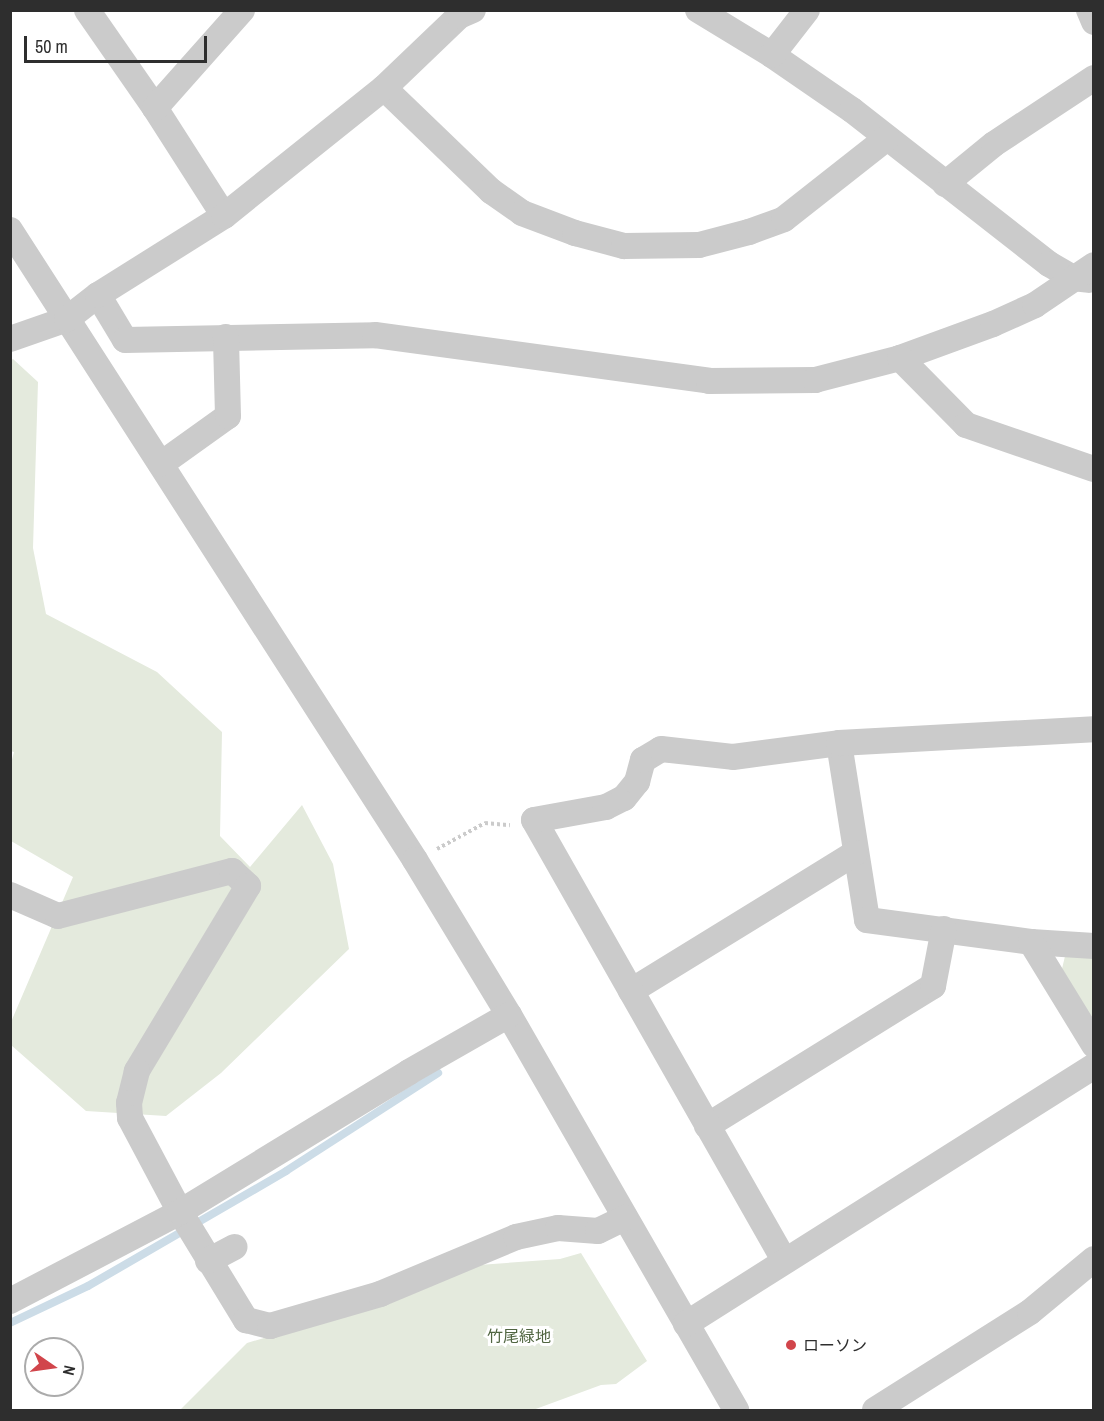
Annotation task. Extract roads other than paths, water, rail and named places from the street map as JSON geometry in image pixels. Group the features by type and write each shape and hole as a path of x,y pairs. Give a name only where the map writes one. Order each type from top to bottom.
{"street":[{"path":"87,10 155,108 224,216"},
{"path":"155,108 242,10"},
{"path":"698,10 772,55 852,110 1049,264 1087,274"},
{"path":"772,55 807,10"},
{"path":"1089,10 1094,22"},
{"path":"10,339 66,319 98,295 224,216 384,88 463,12"},
{"path":"945,184 994,144 1094,78"},
{"path":"384,88 491,191 522,213 575,233 624,246 699,245 750,232 784,219 887,138"},
{"path":"10,230 415,860 509,1015 736,1410"},
{"path":"98,295 125,340 375,335 709,381 815,380 900,358 993,324 1035,305 1087,274"},
{"path":"161,464 228,416 226,337"},
{"path":"900,358 966,425 1094,469"},
{"path":"784,1260 534,820 606,807 624,798 637,782 643,760 661,749 733,757 838,743 1094,729"},
{"path":"838,743 867,920 1031,942 1094,946"},
{"path":"631,992 855,853"},
{"path":"10,895 58,916 232,871 248,886 137,1071 129,1103 130,1118 180,1212 246,1320 270,1326 380,1294 516,1237 558,1228 598,1231 625,1218"},
{"path":"707,1126 933,986 944,929"},
{"path":"1031,942 1094,1045"},
{"path":"10,1301 180,1212 409,1072 509,1015"},
{"path":"686,1324 1094,1066"},
{"path":"208,1261 234,1247"},
{"path":"875,1410 1030,1312 1094,1259"}],"waterway":[{"path":"10,1323 88,1286 286,1171 438,1073"}],"place":[{"name":"ローソン","path":"791,1345"}],"park label":[{"name":"竹尾緑地","path":"519,1336"}]}
